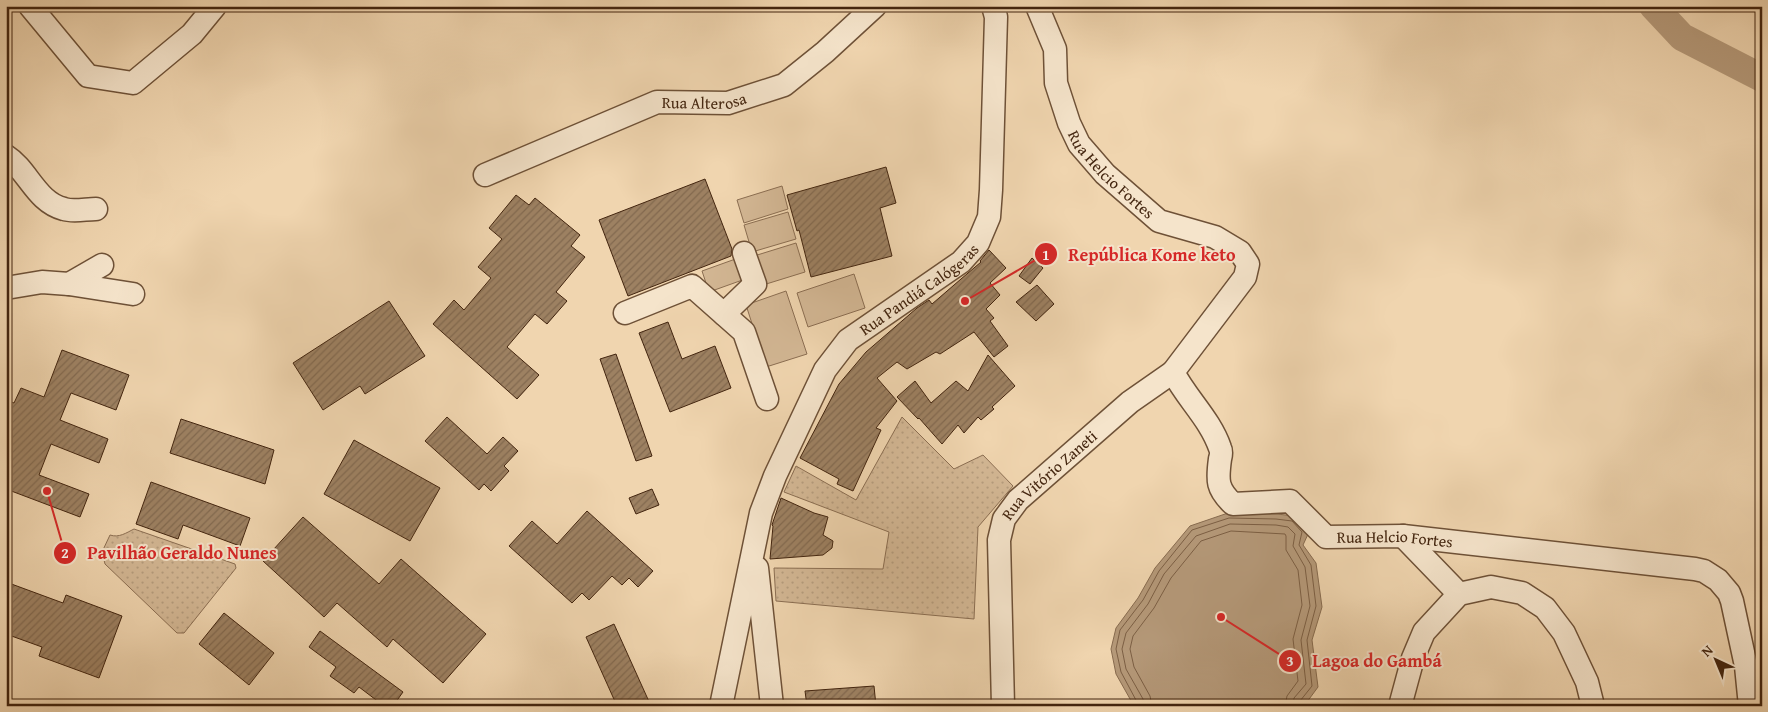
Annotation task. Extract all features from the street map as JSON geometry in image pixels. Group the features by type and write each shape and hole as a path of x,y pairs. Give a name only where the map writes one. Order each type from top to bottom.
{"street":[{"path":"30,6 88,76 133,83 192,34 215,6"},
{"name":"Rua Alterosa","path":"485,175 657,102 728,103 784,85 825,52 875,6"},
{"name":"Rua Helcio Fortes","path":"1037,6 1054,49 1056,83 1078,144 1105,174 1159,221 1215,237 1240,252 1248,264 1245,277 1173,372 1181,388 1206,418 1222,450 1217,478 1224,495 1233,504 1290,502 1326,537 1403,536 1695,569 1711,575 1724,585 1732,601 1746,666 1750,706"},
{"name":"Rua Pandiá Calógeras","path":"721,706 761,513 775,476 825,370 848,340 961,262 978,243 988,217 991,190 989,10"},
{"path":"6,156 16,163 36,190 58,207 67,210 96,209"},
{"path":"724,314 755,284 744,253"},
{"path":"69,284 102,265"},
{"path":"6,288 42,282 69,284 133,294"},
{"path":"625,313 692,286 744,332 767,399"},
{"name":"Rua Vitório Zaneti","path":"1003,706 999,540 1004,519 1018,500 1130,402 1173,372"},
{"path":"1403,536 1459,594"},
{"path":"754,547 772,706"},
{"path":"1400,706 1413,658 1424,632 1459,594 1491,587 1522,593 1545,608 1564,632 1587,682 1592,702 1591,706"}],"shaded area":[{"path":"782,186 788,209 744,223 737,200"},
{"path":"788,212 796,239 752,252 744,225"},
{"path":"796,243 805,272 763,285 754,256"},
{"path":"741,257 748,278 709,292 702,271"},
{"path":"854,274 865,308 808,327 797,293"},
{"path":"786,291 807,354 766,367 746,305"},
{"path":"902,417 954,469 983,455 1013,486 978,527 974,619 776,601 774,568 883,569 889,532 784,492 796,466 856,500"},
{"path":"134,529 235,564 236,568 184,633 177,633 105,564 102,552 110,535 119,535"}],"water":[{"path":"1228,513 1294,516 1309,532 1303,545 1316,563 1322,607 1312,640 1318,687 1304,706 1134,706 1116,674 1111,649 1116,628 1138,598 1155,568 1190,526"}],"building":[{"path":"886,167 896,203 880,208 892,256 811,277 799,230 797,231 787,195"},
{"path":"705,179 732,249 731,256 628,296 599,220"},
{"path":"516,195 529,205 535,198 580,235 571,246 585,257 556,292 567,301 547,324 535,314 507,347 539,375 517,399 433,324 454,300 464,310 491,278 478,267 502,239 489,228"},
{"path":"989,250 1006,268 990,283 1000,295 986,309 994,318 990,321 1008,346 994,357 974,332 940,354 936,352 907,369 897,362 877,378 897,401 876,428 881,430 853,491 837,484 839,479 800,458 839,384 866,352 917,308 929,300 932,304 981,262"},
{"path":"1032,258 1043,268 1030,284 1019,276"},
{"path":"1037,285 1054,304 1036,321 1016,302"},
{"path":"389,301 425,356 365,394 360,386 323,410 293,363"},
{"path":"668,322 682,359 715,346 731,388 670,412 639,333"},
{"path":"62,350 129,375 116,410 71,393 60,420 108,439 99,463 51,444 39,475 89,494 80,517 6,489 6,400 14,403 21,388 44,397"},
{"path":"616,354 652,456 636,461 600,359"},
{"path":"988,355 1015,386 981,420 978,417 964,433 958,425 942,444 897,397 915,381 931,403 956,381 968,391"},
{"path":"447,417 487,454 503,437 518,451 504,466 509,471 491,491 484,484 479,490 425,441"},
{"path":"181,419 274,450 265,484 170,453"},
{"path":"354,440 440,488 410,541 324,494"},
{"path":"151,482 250,518 240,546 183,525 178,539 136,524"},
{"path":"652,489 659,505 636,514 629,498"},
{"path":"781,498 814,513 828,517 823,535 833,541 832,548 823,555 770,559 772,525"},
{"path":"587,511 653,571 638,587 629,578 622,585 612,576 589,600 582,593 572,603 509,546 532,521 557,544"},
{"path":"303,517 379,584 401,559 486,634 443,683 393,639 387,647 337,603 324,617 263,561"},
{"path":"6,582 63,603 66,595 122,616 99,678 39,656 42,647 6,634"},
{"path":"224,613 274,653 249,685 199,644"},
{"path":"614,624 651,706 617,706 586,637"},
{"path":"320,631 403,692 393,706 384,706 359,687 354,693 330,676 336,667 309,647"},
{"path":"874,686 876,706 807,706 805,691"}],"waterway":[{"path":"1653,6 1682,37 1762,78"}],"place":[{"name":"República Kome keto","path":"965,301"},
{"name":"Pavilhão Geraldo Nunes","path":"47,491"},
{"name":"Lagoa do Gambá","path":"1221,617"}]}
